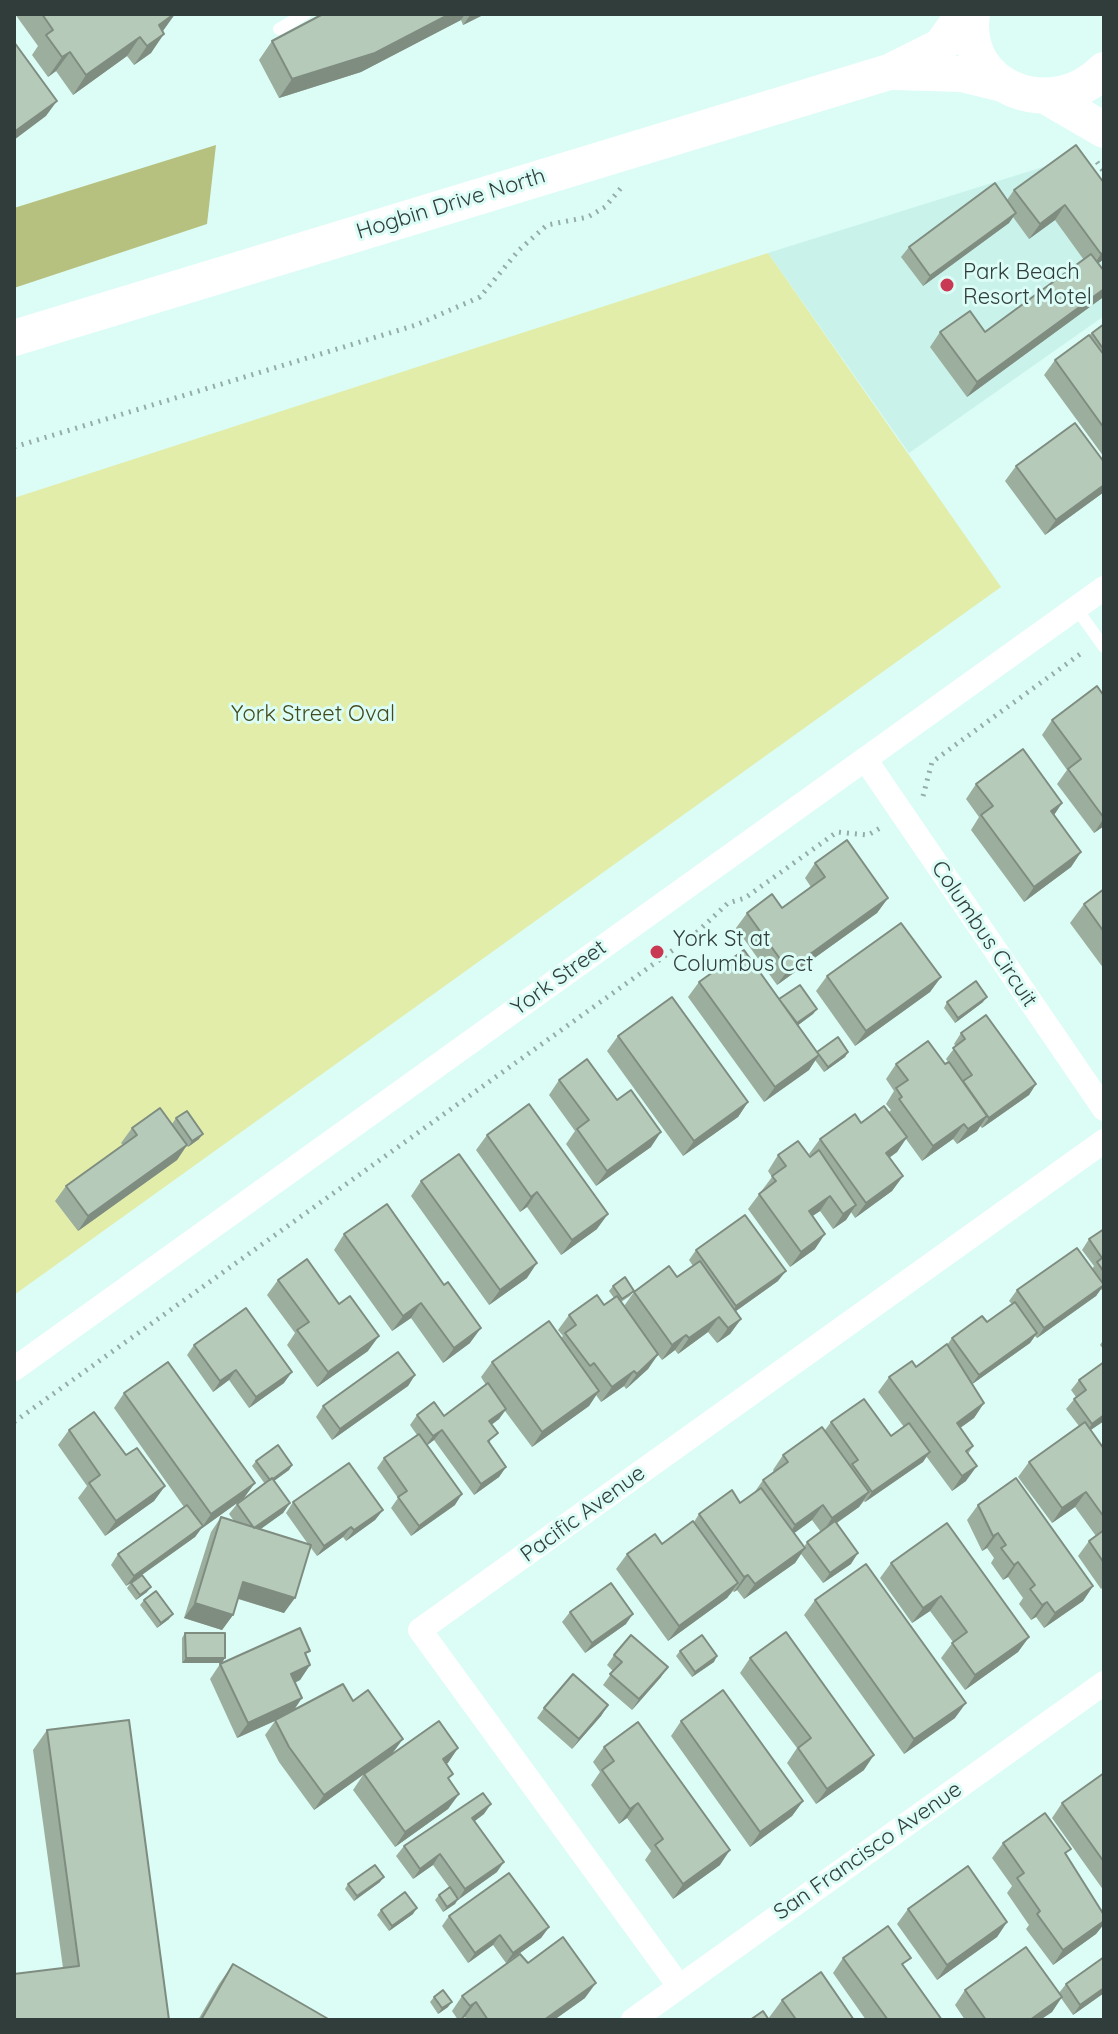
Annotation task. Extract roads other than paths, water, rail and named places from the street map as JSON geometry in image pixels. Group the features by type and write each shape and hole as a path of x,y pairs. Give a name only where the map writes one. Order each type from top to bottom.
{"main road":[{"name":"Hogbin Drive North","path":"14,338 889,72 941,46 964,14"},
{"path":"972,14 975,47 986,68 1003,84"},
{"path":"1049,98 1072,94 1104,70"},
{"name":"Hogbin Drive North","path":"889,72 962,74 1003,84 1025,95 1049,98 1104,130"}],"street":[{"name":"York Street","path":"14,1369 1104,588"},
{"name":"Columbus Circuit","path":"865,759 1104,1109"},
{"name":"Pacific Avenue","path":"679,1986 420,1630 1104,1141"},
{"name":"San Francisco Avenue","path":"633,2020 1104,1683"}],"lane":[{"path":"279,29 305,14"},
{"path":"1076,608 1104,647"}],"place":[{"name":"Park Beach Resort Motel","path":"947,285"},
{"name":"York St at Columbus Cct","path":"657,952"}],"park label":[{"name":"York Street Oval","path":"313,714"}]}
